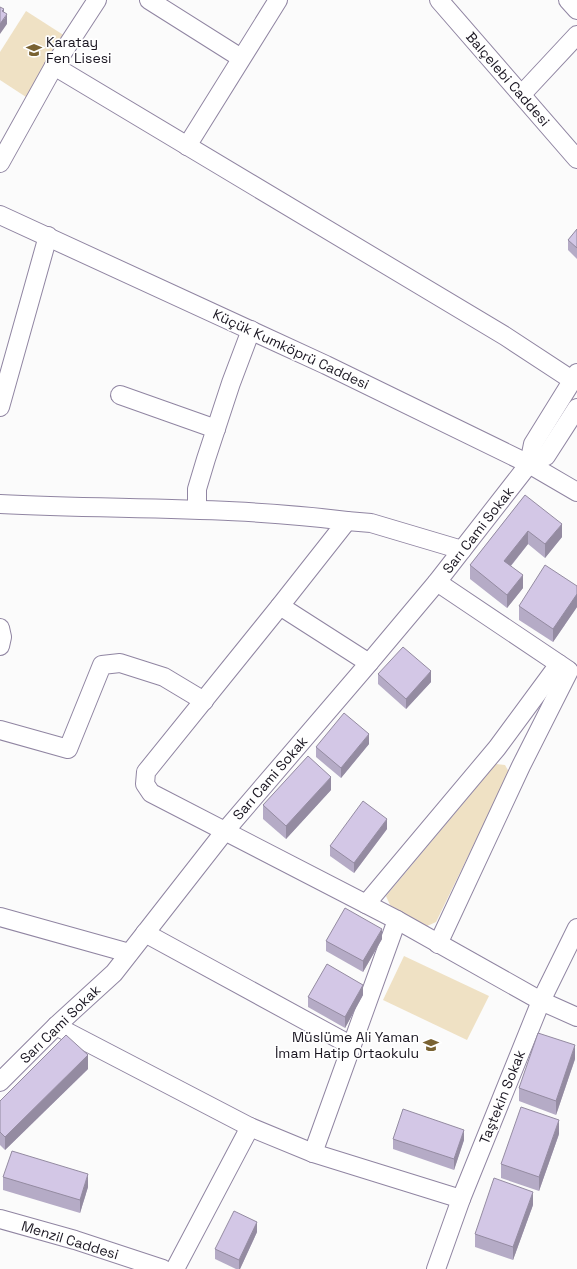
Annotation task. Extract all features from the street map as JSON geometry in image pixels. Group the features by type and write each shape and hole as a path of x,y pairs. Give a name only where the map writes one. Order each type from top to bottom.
{"street":[{"path":"0,163 54,66 97,0"},
{"path":"149,0 241,58"},
{"path":"187,146 278,0"},
{"name":"Balçelebi Caddesi","path":"439,0 577,158"},
{"path":"568,0 577,10"},
{"path":"522,94 577,35"},
{"path":"54,66 575,377"},
{"name":"Küçük Kumköprü Caddesi","path":"0,215 326,365 529,464 577,492"},
{"path":"0,407 48,236"},
{"path":"197,509 197,489 216,429 251,330"},
{"name":"Sarı Cami Sokak","path":"0,1082 56,1026 114,973 225,831 369,664 437,582 529,464 533,444 575,377"},
{"path":"120,395 216,429"},
{"name":"Sarı Cami Sokak","path":"529,464 546,456 577,408"},
{"path":"0,504 54,507 197,509 309,516 371,523 462,550"},
{"path":"348,521 146,772 145,784 151,793 397,920 541,1001 577,1017"},
{"path":"437,582 568,671"},
{"path":"280,606 369,664"},
{"path":"0,628 2,637 0,646"},
{"path":"0,730 68,749 102,664 120,663 164,677 204,701"},
{"path":"366,904 497,748 568,671"},
{"path":"438,944 521,766 568,671"},
{"path":"497,748 521,766"},
{"path":"0,917 129,953"},
{"path":"314,1153 397,920"},
{"name":"Taştekin Sokak","path":"436,1269 461,1199 541,1001 577,928"},
{"path":"145,933 352,1046"},
{"path":"56,1026 250,1127 314,1153 461,1199"},
{"path":"175,1269 250,1127"},
{"name":"Menzil Caddesi","path":"0,1219 76,1240 163,1269"}],"shaded area":[{"path":"26,11 65,36 26,97 0,80 0,52"},
{"path":"496,764 505,765 509,772 436,922 425,927 390,905 386,896"},
{"path":"404,956 489,996 467,1040 383,1000"}],"building":[{"path":"0,7 4,9 2,11 7,14 0,24"},
{"path":"577,229 577,248 568,240"},
{"path":"525,495 562,524 545,544 528,531 504,561 523,575 507,595 470,565"},
{"path":"545,565 577,586 577,594 553,629 519,606"},
{"path":"403,647 431,671 406,699 378,674"},
{"path":"344,713 369,734 341,768 316,747"},
{"path":"308,756 331,777 286,826 263,805"},
{"path":"363,801 387,819 354,863 330,846"},
{"path":"345,908 382,929 363,961 326,941"},
{"path":"327,964 363,985 345,1017 308,997"},
{"path":"538,1033 575,1045 556,1101 519,1088"},
{"path":"66,1035 88,1055 5,1137 0,1132 0,1101"},
{"path":"521,1107 559,1120 539,1177 501,1164"},
{"path":"403,1109 464,1130 454,1159 393,1139"},
{"path":"12,1151 88,1174 80,1200 3,1177"},
{"path":"494,1178 533,1192 513,1247 475,1234"},
{"path":"234,1211 257,1222 239,1260 215,1249"}],"place":[{"name":"Karatay Fen Lisesi","path":"34,50"},
{"name":"Müslüme Ali Yaman İmam Hatip Ortaokulu","path":"431,1045"}]}
